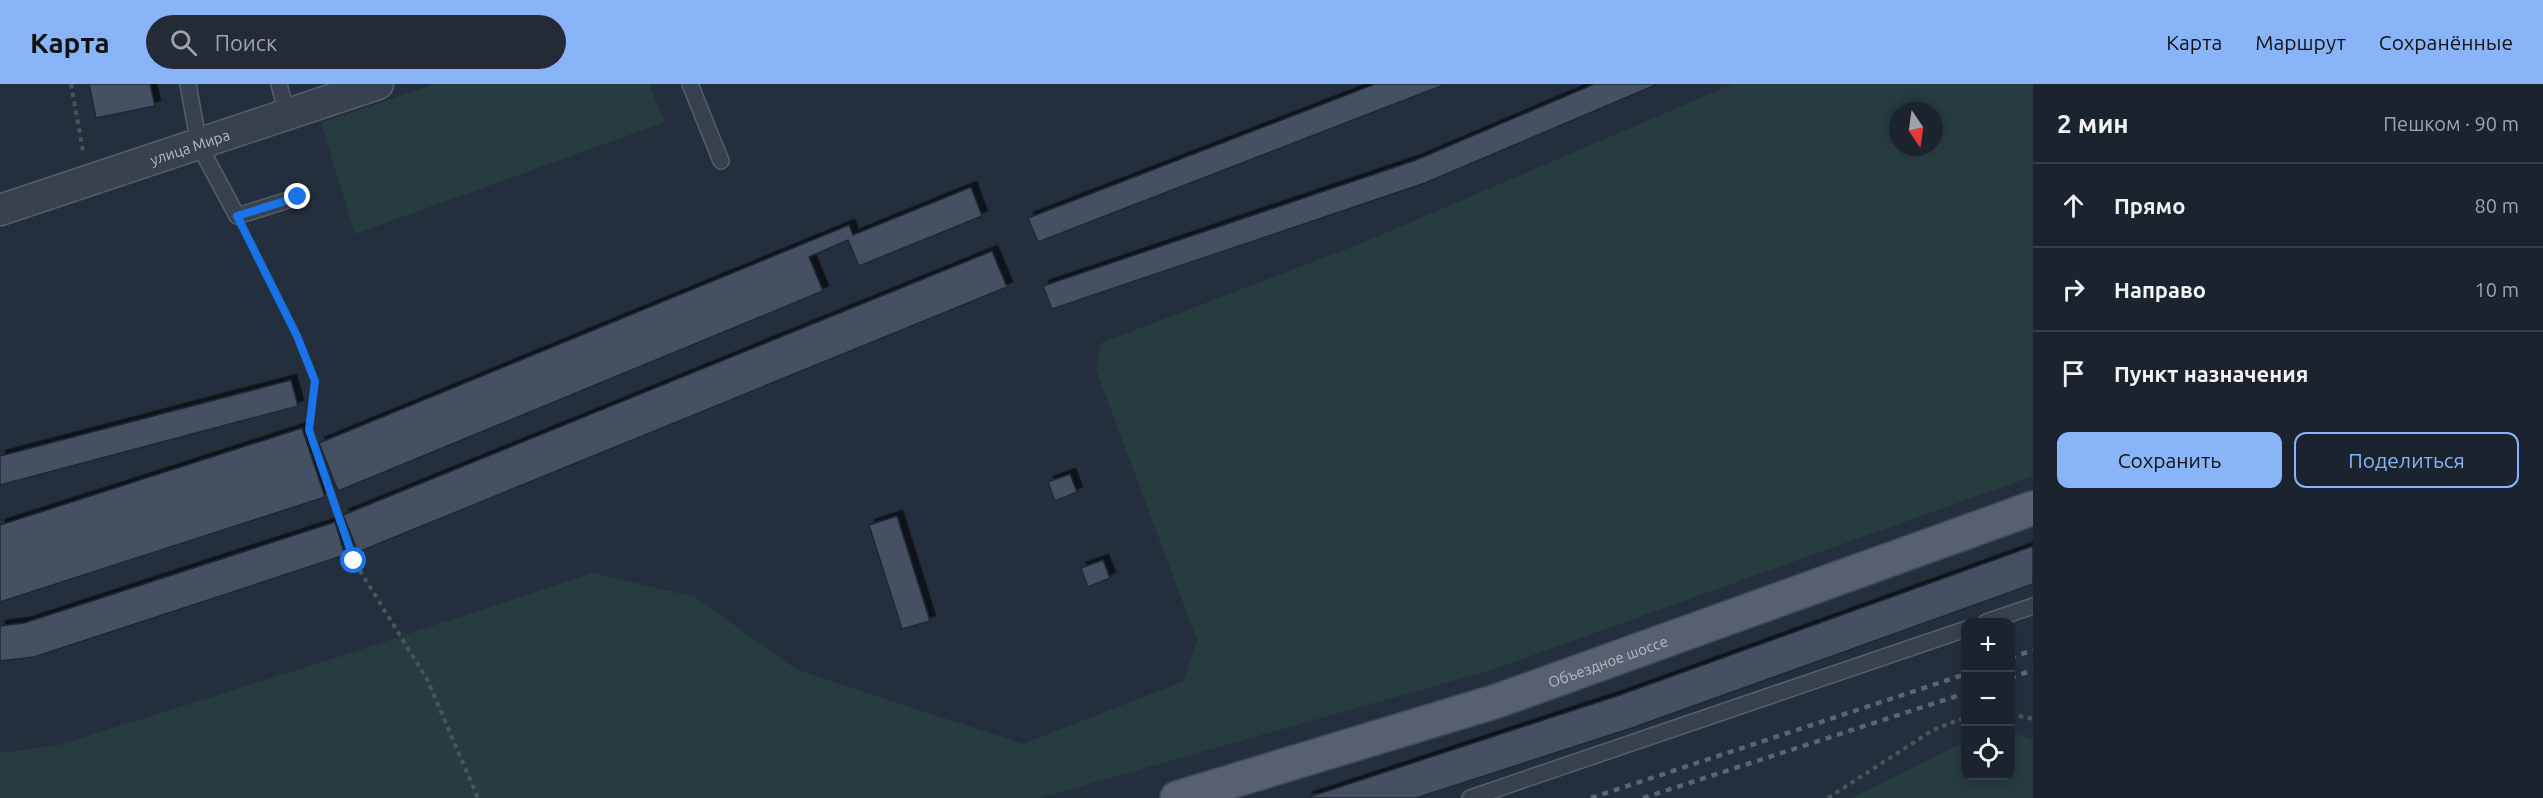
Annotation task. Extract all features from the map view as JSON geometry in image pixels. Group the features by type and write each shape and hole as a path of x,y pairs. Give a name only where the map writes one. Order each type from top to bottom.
{"main road":[{"name":"Объездное шоссе","path":"1177,798 1497,701 2033,508"}],"street":[{"name":"улица Мира","path":"0,210 378,84"}],"lane":[{"path":"188,84 199,145 237,216 298,197"},
{"path":"279,84 286,115"},
{"path":"690,84 721,161"},
{"path":"1998,618 2033,606"},
{"path":"1470,798 1961,630"}],"path":[{"path":"70,85 84,154"},
{"path":"237,216 297,336 315,381 309,430 354,561 427,679 478,798"},
{"path":"2015,715 2033,719"},
{"path":"1828,798 1933,730 1961,719"}],"green space":[{"path":"435,84 649,84 665,122 355,234 321,123"},
{"path":"1733,84 2033,84 2033,476 1491,670 1039,798 0,798 0,753 59,745 329,660 593,573 695,597 797,670 1023,744 1184,681 1197,640 1096,370 1101,343 1357,245"},
{"path":"2015,733 2033,740 2033,798 1852,798 1961,744 1961,780 2015,780"}],"building":[{"path":"89,84 150,84 155,106 96,118"},
{"path":"1375,84 1446,84 1038,242 1028,218"},
{"path":"1594,84 1658,84 1425,183 1052,309 1043,286 1416,160"},
{"path":"971,187 982,216 859,266 848,240 809,257 823,291 338,491 319,443 849,225 853,235"},
{"path":"992,251 1007,287 358,552 343,515"},
{"path":"291,380 298,406 0,485 0,456"},
{"path":"302,428 325,497 0,602 0,525"},
{"path":"1070,474 1077,492 1055,501 1048,482"},
{"path":"897,516 930,621 902,629 869,525"},
{"path":"335,522 345,555 34,657 0,661 0,626 24,623"},
{"path":"2033,546 2033,584 1632,728 1416,798 1306,798 1620,695"},
{"path":"1103,560 1110,578 1088,587 1081,568"}],"railway":[{"path":"2015,656 2033,650"},
{"path":"2015,676 2033,670"},
{"path":"1591,798 1961,676"},
{"path":"1643,798 1961,695"}],"route":[{"path":"298,197 237,216 297,336 315,381 309,430 354,561"}]}
